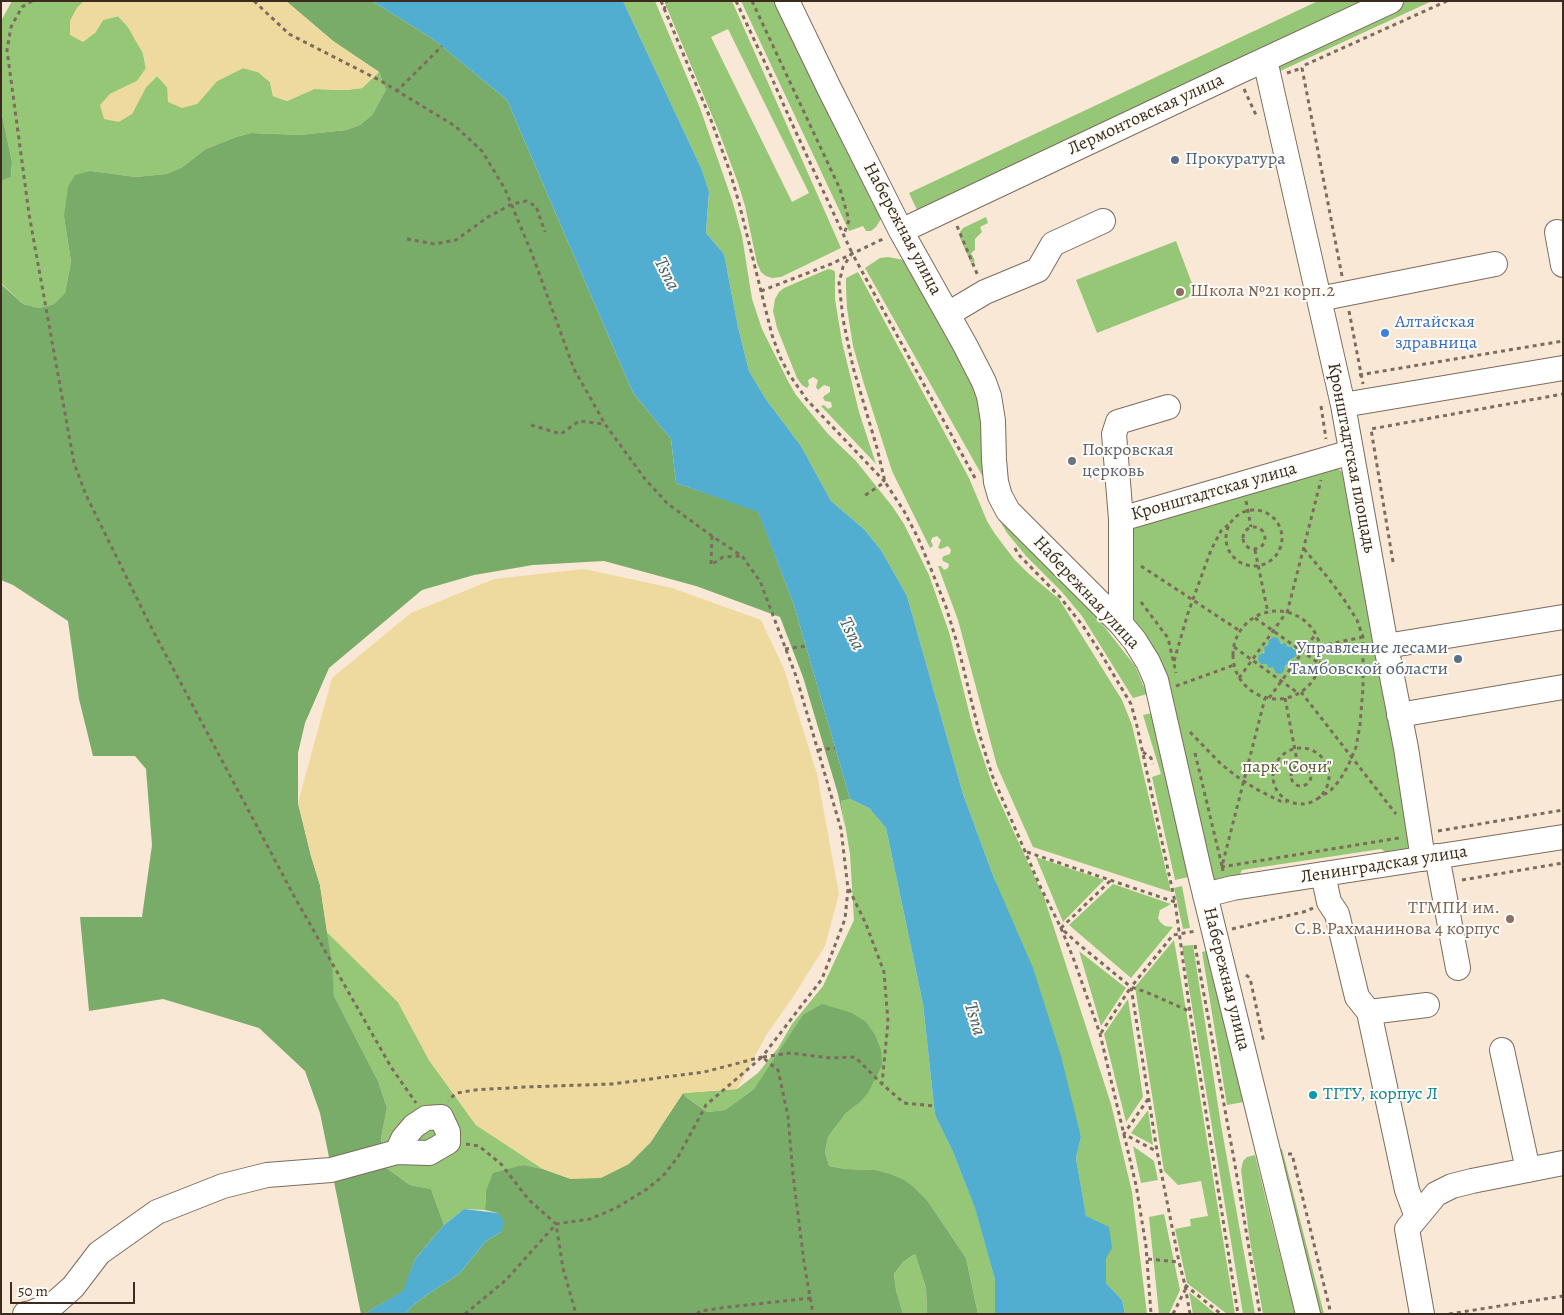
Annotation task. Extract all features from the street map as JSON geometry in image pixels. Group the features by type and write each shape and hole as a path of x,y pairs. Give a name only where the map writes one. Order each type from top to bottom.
{"street":[{"name":"Набережная улица","path":"787,1 902,231 984,382 989,396 993,421 995,475 1000,496 1008,511 1121,624 1135,641 1156,680 1210,886 1308,1314"},
{"name":"Лермонтовская улица","path":"902,231 1391,1"},
{"name":"Кронштадтская площадь","path":"1265,60 1343,404 1377,639 1431,829 1430,857 1442,884 1458,968"},
{"path":"948,314 985,292 1038,270 1053,244 1103,221"},
{"path":"1557,232 1563,265"},
{"path":"1319,299 1495,264"},
{"path":"1343,404 1563,368"},
{"path":"1121,519 1114,434 1118,422 1168,407"},
{"name":"Кронштадтская улица","path":"1121,624 1121,519 1351,452"},
{"path":"1377,639 1563,617"},
{"path":"1399,715 1563,687"},
{"name":"Ленинградская улица","path":"1210,886 1323,874 1563,837"},
{"path":"1323,874 1329,902 1337,914 1358,997 1369,1012 1407,1190 1417,1216"},
{"path":"1369,1012 1427,1005"},
{"path":"1502,1050 1528,1170"},
{"path":"25,1314 55,1303 73,1287 99,1253 157,1212 223,1186 267,1175 332,1170 396,1152 429,1153 448,1142 448,1132 441,1117 426,1118 414,1126 396,1152"},
{"path":"1422,1314 1408,1229 1436,1194 1452,1186 1472,1181 1563,1163"}],"path":[{"path":"32,1 22,8 11,27 7,50 29,214 74,463 86,495 150,625 294,896 391,1067 426,1118 457,1093 524,1087 612,1084 704,1072 790,1053 831,1058 855,1057 904,1103 934,1106"},
{"path":"254,1 289,34 381,81 396,92 455,126 482,151 512,204 574,368 605,424 645,479 668,504 742,556 760,581 796,676 841,829 848,889 845,919 822,979 762,1058 706,1105 678,1157 663,1176 616,1208 590,1219 556,1224 506,1280 465,1314"},
{"path":"661,1 711,120 730,172 777,350 793,380 807,400 885,482 904,511 918,538 946,607 992,775 1027,852 1040,886 1061,928 1100,1034 1136,1184 1148,1259 1151,1314"},
{"path":"664,11 667,1"},
{"path":"736,1 852,253 976,479"},
{"path":"752,1 840,188 849,220 844,235"},
{"path":"1364,392 1302,68 1447,1"},
{"path":"396,92 442,46"},
{"path":"1236,73 1258,121"},
{"path":"407,240 435,244 456,240 488,217 512,204 526,201 536,206 545,232"},
{"path":"964,220 956,225 985,292"},
{"path":"761,291 831,264 902,231"},
{"path":"852,253 843,267 839,283 842,311 853,367 885,482"},
{"path":"1337,378 1563,341"},
{"path":"1394,565 1371,428 1563,394"},
{"path":"1239,678 1287,613 1328,448 1320,400"},
{"path":"532,425 561,434 579,421 605,424"},
{"path":"864,496 885,482"},
{"path":"1242,484 1251,527"},
{"path":"1174,662 1192,600 1211,550 1221,531 1237,516 1248,511 1258,511 1269,515 1277,522 1281,532 1282,544 1270,562 1259,566 1249,566 1231,556 1227,546 1226,535 1230,524"},
{"path":"1251,527 1260,529 1265,536 1264,545 1255,550 1248,548 1243,542 1244,532 1251,527"},
{"path":"712,536 711,565 722,557 742,556"},
{"path":"1014,547 1018,554 1060,597 1083,626 1130,704 1137,726 1172,883 1190,1012 1238,1314"},
{"path":"1304,549 1329,579 1357,620 1377,639"},
{"path":"1255,550 1268,613"},
{"path":"1121,552 1240,631"},
{"path":"1268,613 1287,613 1298,617 1307,624 1320,646 1320,664 1316,676 1309,686 1300,693 1285,698 1267,698 1256,694 1239,678 1234,665 1234,647 1240,631 1255,617 1268,613"},
{"path":"1255,617 1320,664"},
{"path":"1210,886 1222,866 1267,698 1282,682 1315,635"},
{"path":"1320,646 1377,639"},
{"path":"1190,732 1221,764 1244,781 1280,801 1306,804 1317,799 1330,791 1339,781 1356,747 1363,688 1377,639"},
{"path":"785,649 806,646"},
{"path":"1234,647 1300,693 1397,815"},
{"path":"1159,692 1234,665"},
{"path":"1285,698 1298,766"},
{"path":"818,750 835,748"},
{"path":"1296,804 1286,800 1278,793 1274,784 1273,772 1280,757 1284,753 1295,749 1306,748 1316,752 1324,760 1328,770 1329,781 1324,792 1317,799"},
{"path":"1142,751 1151,758 1154,767"},
{"path":"1298,766 1306,767 1311,774 1310,782 1303,786 1296,785 1291,779 1292,771 1298,766"},
{"path":"1210,886 1222,866 1431,829 1563,810"},
{"path":"1027,852 1175,902"},
{"path":"1442,884 1563,863"},
{"path":"1172,883 1182,878 1210,886"},
{"path":"1061,928 1110,881"},
{"path":"848,889 866,924 884,972 888,1022 882,1084"},
{"path":"1233,923 1235,929 1307,911 1329,902"},
{"path":"1191,922 1260,1314"},
{"path":"1061,928 1131,987 1190,1012"},
{"path":"1100,1034 1142,972 1173,936 1179,934"},
{"path":"1243,973 1250,978 1266,1051"},
{"path":"1131,987 1157,1152 1190,1314"},
{"path":"762,1058 778,1070 788,1116 793,1175 813,1314"},
{"path":"1124,1134 1149,1099"},
{"path":"1124,1134 1157,1152"},
{"path":"448,1142 479,1146 501,1164 529,1200 556,1224 563,1268 576,1314"},
{"path":"1285,1155 1292,1154 1331,1314"},
{"path":"1148,1259 1179,1262"},
{"path":"1185,1285 1221,1314"},
{"path":"1173,1314 1185,1290"},
{"path":"1449,1314 1563,1296"},
{"path":"697,1314 700,1311 811,1298"}],"green space":[{"path":"12,1 84,1 77,8 70,21 70,35 95,33 103,20 118,16 128,27 143,53 146,69 137,81 110,94 132,114 146,87 157,76 167,87 197,104 217,81 243,68 258,72 270,82 273,96 287,101 314,89 346,90 362,88 379,72 386,90 372,115 360,125 346,130 300,135 251,133 206,149 181,168 166,174 136,177 91,171 64,217 71,262 65,293 54,304 39,308 23,304 1,283 1,181 11,177 12,162 1,110 1,21"},
{"path":"286,1 372,1 433,39 507,100 633,393 671,439 676,483 758,511 794,605 850,799 841,801 845,827 838,794 803,677 780,617 696,586 604,561 533,565 474,575 422,590 329,668 305,723 298,753 298,803 320,885 332,965 334,996 378,1081 387,1108 381,1138 385,1167 410,1185 431,1189 444,1225 415,1259 404,1291 364,1314 361,1314 320,1113 305,1071 259,1028 163,999 89,1011 80,917 142,917 152,845 146,769 135,756 93,756 79,699 68,621 13,585 1,580 1,284 23,304 39,308 54,304 65,293 71,262 64,217 68,187 75,175 91,171 136,177 166,174 181,168 206,149 236,137 251,133 300,135 346,130 360,125 372,115 386,90 379,72 333,41"},
{"path":"623,1 655,1 700,108 733,203 742,236 752,299 762,329 788,381 796,395 828,434 856,461 892,506 904,524 929,575 949,632 973,728 993,787 1044,897 1111,1104 1132,1192 1147,1314 1125,1314 1122,1300 1106,1283 1106,1258 1086,1217 1076,1158 1081,1137 994,878 963,794 907,596 881,550 864,529 831,501 801,446 765,398 749,371 738,327 724,254 706,233 709,193 702,170"},
{"path":"664,1 732,1 841,248 781,277 772,278 761,272 757,263 745,206 719,132","holes":["728,29 809,193 792,202 711,37"]},
{"path":"741,1 775,1 880,211 881,219 871,231 866,231 863,226 849,231"},
{"path":"1318,1 1361,1 917,210 909,193"},
{"path":"1407,1 1432,1 1278,72 1273,62"},
{"path":"1,110 12,162 11,177 1,181"},
{"path":"986,217 988,223 980,227 982,232 975,239 975,250 971,253 975,261 971,263 960,238 960,232 963,228"},
{"path":"1176,241 1196,294 1097,333 1076,280"},
{"path":"888,257 904,260 911,268 968,369 982,410 984,479 865,268 880,258"},
{"path":"828,269 835,272 835,299 842,342 859,412 876,464 821,406 824,405 828,409 832,407 831,402 825,401 823,398 830,392 830,387 824,385 818,390 816,387 818,380 813,377 808,380 809,385 807,388 802,385 797,378 777,328 773,311 775,299 779,292"},
{"path":"858,272 969,478 987,521 995,534 1014,559 1059,599 1122,700 1132,725 1171,892 1033,847 997,766 958,620 938,566 941,566 944,570 948,568 949,564 943,561 942,558 950,554 951,550 948,546 941,549 938,548 941,540 937,536 932,538 933,546 930,548 892,471 864,384 853,346 847,308 846,278"},
{"name":"парк \"Сочи\"","path":"1334,464 1342,472 1413,852 1392,856 1381,849 1242,870 1237,881 1217,882 1211,878 1130,622 1126,524","holes":["1273,637 1287,648 1294,648 1295,657 1289,659 1285,665 1273,667 1267,664 1263,652 1269,646 1269,640"]},
{"path":"997,516 1083,602 1103,625 1135,666 1147,694 1133,698 1082,616 1062,592 1026,556 1007,533"},
{"path":"1152,713 1193,876 1175,880 1152,777 1161,774 1143,715"},
{"path":"850,799 869,808 886,828 923,1004 935,1115 953,1152 975,1207 995,1280 995,1314 978,1314 966,1258 927,1200 916,1189 875,1170 845,1169 829,1166 825,1152 828,1137 846,1113 858,1104 779,1053 754,1089 725,1110 707,1112 683,1093 737,1089 758,1073 778,1048 792,1024 823,986 854,920 850,854 841,801"},
{"path":"1036,857 1104,880 1063,922"},
{"path":"1113,884 1171,904 1160,910 1158,918 1165,926 1173,927 1131,978 1069,925"},
{"path":"1182,886 1190,928 1183,929 1174,888"},
{"path":"327,932 398,1002 429,1060 476,1125 543,1169 522,1165 486,1191 485,1210 464,1209 444,1225 431,1189 410,1185 385,1167 381,1138 387,1108 378,1081 334,996"},
{"path":"1174,940 1235,1314 1227,1314 1187,1283 1175,1229 1191,1226 1190,1219 1208,1216 1201,1181 1178,1185 1164,1171 1135,987"},
{"path":"1193,945 1221,1125 1255,1314 1243,1314 1182,946"},
{"path":"1215,949 1244,1102 1227,1105 1202,952"},
{"path":"1079,951 1126,988 1101,1026"},
{"path":"1128,999 1143,1097 1126,1122 1104,1034"},
{"path":"822,1004 852,1013 866,1022 875,1035 881,1050 882,1065 868,1093 846,1113 828,1137 825,1152 829,1166 845,1169 875,1170 904,1180 916,1189 927,1200 966,1258 978,1314 927,1314 926,1288 915,1254 903,1262 894,1274 896,1290 903,1314 406,1314 410,1308 425,1296 459,1274 486,1241 501,1232 498,1213 485,1210 486,1191 493,1173 523,1165 543,1169 571,1179 650,1143 683,1093 707,1112 725,1110 754,1089 803,1015"},
{"path":"1148,1110 1153,1145 1131,1133"},
{"path":"1133,1146 1154,1161 1158,1180 1141,1183"},
{"path":"1282,1149 1324,1314 1315,1314 1274,1151"},
{"path":"1255,1155 1295,1314 1263,1314 1249,1235 1241,1170 1243,1161 1247,1157"},
{"path":"1164,1214 1180,1290 1169,1314 1159,1314 1149,1217"},
{"path":"915,1254 926,1288 927,1314 903,1314 896,1290 894,1274 903,1262"},
{"path":"1189,1292 1216,1314 1193,1314"}],"sand":[{"path":"84,1 286,1 333,41 379,72 362,88 346,90 314,89 287,101 273,96 270,82 258,72 243,68 217,81 197,104 182,108 168,102 167,87 157,76 146,87 132,114 119,122 104,119 100,105 110,94 137,81 146,68 143,53 128,27 118,16 103,20 95,33 83,42 70,35 70,21 77,8"},
{"path":"584,569 672,588 761,620 784,669 817,774 839,894 825,946 767,1034 737,1089 683,1093 650,1143 629,1164 601,1178 571,1179 543,1169 476,1125 429,1060 398,1002 327,932 320,885 298,803 332,678 411,613 494,579"}],"water":[{"name":"Tsna","path":"372,1 623,1 702,170 709,192 706,233 724,254 738,327 749,371 765,398 801,446 831,501 864,529 881,550 907,596 963,794 994,878 1033,968 1061,1056 1081,1137 1076,1158 1086,1216 1109,1227 1112,1248 1106,1258 1106,1283 1122,1300 1125,1314 995,1314 995,1280 975,1208 953,1152 935,1115 923,1004 886,828 869,808 850,799 794,605 758,512 676,483 671,439 633,393 507,100 433,39"},
{"path":"1273,637 1278,638 1281,644 1286,643 1287,647 1292,647 1297,653 1295,657 1289,660 1290,664 1285,665 1284,671 1281,674 1276,673 1273,667 1268,668 1267,664 1261,664 1258,660 1259,655 1265,652 1264,647 1268,646 1269,640"},
{"path":"464,1209 498,1213 504,1222 501,1232 486,1241 459,1274 425,1296 410,1308 406,1314 364,1314 403,1291 415,1259 444,1225"}],"place":[{"name":"Прокуратура","path":"1175,160"},
{"name":"Школа №21 корп.2","path":"1180,292"},
{"name":"Алтайская здравница","path":"1385,333"},
{"name":"Покровская церковь","path":"1072,461"},
{"name":"Управление лесами Тамбовской области","path":"1458,659"},
{"name":"ТГМПИ им. С.В.Рахманинова 4 корпус","path":"1510,919"},
{"name":"ТГТУ, корпус Л","path":"1313,1095"}]}
